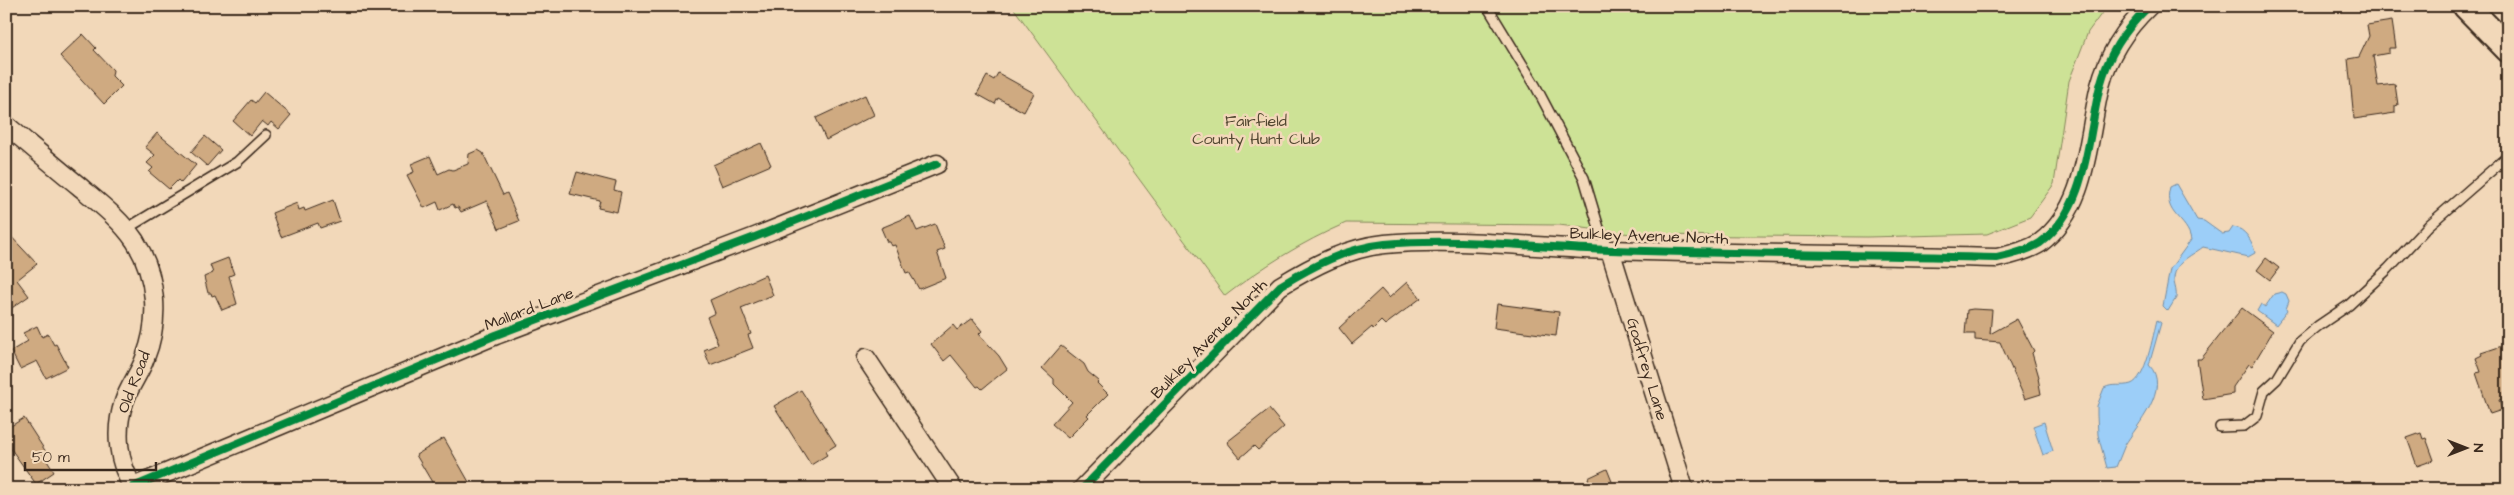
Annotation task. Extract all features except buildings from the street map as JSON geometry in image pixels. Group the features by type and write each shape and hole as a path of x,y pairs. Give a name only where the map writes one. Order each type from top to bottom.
{"main road":[{"path":"2466,6 2508,49"}],"street":[{"name":"Bulkley Avenue North","path":"1082,489 1280,286 1317,264 1354,251 1384,244 1473,242 1610,250 1997,258 2018,253 2039,243 2069,208 2082,175 2100,85 2112,54 2132,23 2149,6"},
{"name":"Old Road","path":"6,125 121,221 145,262 152,281 155,302 154,322 145,358 124,402 119,424 119,445 124,473 134,488"},
{"name":"Mallard Lane","path":"134,488 496,335 755,237 937,164"},
{"name":"Godfrey Lane","path":"1610,250 1684,489"},
{"path":"866,358 953,489"}],"lane":[{"path":"1488,6 1535,85 1584,178 1602,238 1610,250"},
{"path":"126,229 237,162 266,135"},
{"path":"2220,427 2244,426 2257,416 2264,391 2277,379 2300,341 2349,305 2388,269 2429,225 2508,156"}],"green space":[{"name":"Fairfield County Hunt Club","path":"1012,6 2107,6 2088,32 2069,81 2054,184 2030,217 1987,234 1867,237 1639,235 1559,225 1346,223 1314,238 1283,256 1225,296"}],"water":[{"path":"2176,184 2197,220 2204,221 2222,234 2229,233 2233,227 2241,230 2250,240 2255,253 2248,257 2203,247 2183,261 2176,270 2174,282 2176,298 2168,311 2163,306 2170,269 2191,240 2185,226 2169,204 2170,187"},
{"path":"2282,292 2286,294 2289,301 2287,311 2276,325 2257,311 2261,304 2265,307 2274,294"},
{"path":"2157,320 2161,323 2149,365 2155,374 2156,385 2154,395 2150,406 2125,445 2116,467 2107,468 2098,435 2097,406 2104,388 2131,384 2141,374 2148,356"},
{"path":"2044,422 2053,451 2043,455 2033,426"}],"cycle path":[{"path":"1082,489 1280,286 1317,265 1357,249 1385,244 1441,242 1708,253 1997,258 2030,248 2040,243 2056,228 2068,211 2083,171 2103,75 2125,33 2149,6"},
{"path":"133,487 496,335 755,237 937,164"}]}
